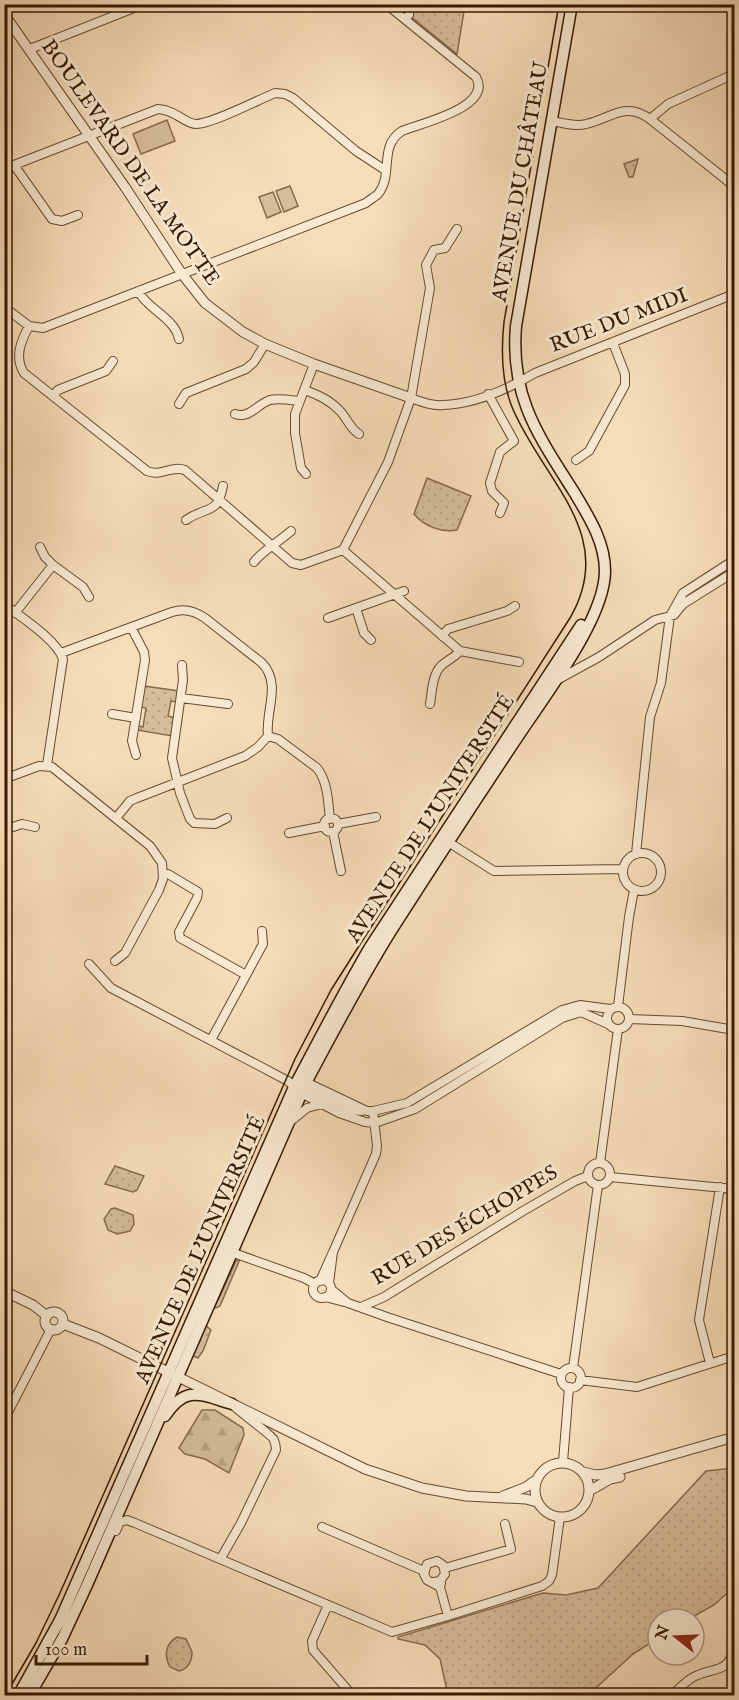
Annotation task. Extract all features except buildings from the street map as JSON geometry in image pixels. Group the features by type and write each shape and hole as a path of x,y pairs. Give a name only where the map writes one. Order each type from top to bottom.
{"main road":[{"name":"AVENUE DU CHÂTEAU","path":"572,4 516,326 515,367 531,420 587,513 600,542"},
{"name":"AVENUE DE L'UNIVERSITÉ","path":"29,1695 62,1639 92,1573 148,1445 173,1374 298,1087 346,988 554,682 594,617 605,573 600,542"},
{"name":"AVENUE DE L'UNIVERSITÉ","path":"445,840 586,616 595,596 600,576 600,542"},
{"name":"AVENUE DE L'UNIVERSITÉ","path":"18,1695 60,1620 231,1252 287,1125 298,1087"},
{"path":"148,1445 174,1403 182,1397 197,1394 232,1404"}],"street":[{"path":"30,49 144,4"},
{"path":"4,308 29,326 43,328 366,203 378,194 383,183 388,147 397,135 466,106 475,98 479,89 476,77 386,4"},
{"path":"405,19 409,15 410,4"},
{"name":"BOULEVARD DE LA MOTTE","path":"4,14 125,187 182,274 205,303 224,318 265,344 314,364 435,405 471,400 518,383"},
{"path":"650,119 668,104 735,74"},
{"path":"4,169 158,109 170,110 188,123 196,124 280,93 292,98 356,151 385,170"},
{"path":"552,121 585,125 626,110 638,112 735,186"},
{"path":"14,165 52,219 62,221 78,215"},
{"path":"29,326 20,349 20,366 28,377 147,471 157,474 173,468 183,469 292,563 298,565 343,550 388,462 411,398 430,288 426,265 434,250 445,248 458,229"},
{"path":"138,291 143,301 174,327 179,339"},
{"name":"RUE DU MIDI","path":"518,383 535,373 735,294"},
{"path":"576,460 589,451 625,384 625,374 613,343"},
{"path":"178,404 186,393 242,372 254,362 265,344"},
{"path":"53,396 58,390 106,370 112,361"},
{"path":"306,474 302,468 294,422 299,401 314,364"},
{"path":"305,390 330,402 340,410 354,431 359,434"},
{"path":"488,394 514,441 500,452 490,483 492,491 504,503 500,513"},
{"path":"235,414 243,416 273,399 299,401"},
{"path":"186,520 195,513 213,508 220,500 222,486"},
{"path":"254,562 291,531"},
{"path":"40,547 45,557 83,587 89,597"},
{"path":"343,550 460,651 519,662"},
{"path":"637,854 640,773 645,763 650,717 661,683 672,616 685,600 735,562"},
{"path":"15,613 53,565"},
{"path":"685,600 735,574"},
{"path":"328,618 404,591"},
{"path":"4,604 53,643 61,654 63,665 47,765"},
{"path":"442,636 448,629 507,611 515,606"},
{"path":"356,608 364,633 371,640"},
{"path":"61,654 178,610 190,611 205,618 268,670 273,685 267,724 268,736 258,747 245,756 133,799 116,818"},
{"path":"554,682 599,657 655,620 672,616"},
{"path":"131,627 144,652 145,660 132,741 136,754"},
{"path":"430,704 437,671 460,651"},
{"path":"182,664 183,681 172,755 180,793 192,821 197,825 215,824 227,819"},
{"path":"181,698 228,704"},
{"path":"112,714 136,718"},
{"path":"268,736 278,739 317,768 321,774 334,825 341,871"},
{"path":"445,840 486,868 501,872 623,869 637,854 647,765 645,763"},
{"path":"4,779 47,765 156,851 162,863 163,874 156,897 125,953 115,961"},
{"path":"289,833 325,826 326,822 334,825 376,817"},
{"path":"4,830 22,824 35,827"},
{"path":"623,869 625,881 634,890 652,889 661,878 661,870 656,859 651,855 637,854"},
{"path":"163,874 168,874 198,892 179,932 180,938 246,975"},
{"path":"608,1024 606,1016 614,1008 634,890"},
{"path":"211,1040 263,944 262,931"},
{"path":"89,964 111,988 298,1087 350,1110 370,1111 407,1102 562,1010 580,1005 626,1010 629,1018 627,1025 618,1029"},
{"path":"298,1087 322,1104 355,1119 375,1123 417,1107 562,1018 581,1012 618,1029"},
{"path":"629,1018 682,1022 735,1030"},
{"path":"600,1163 618,1029"},
{"path":"287,1125 304,1110 322,1104"},
{"path":"370,1111 375,1123 376,1154 333,1252 317,1282 315,1294 318,1297 361,1307 561,1374"},
{"path":"600,1163 608,1167 610,1177 606,1183 598,1185 588,1176 591,1167 600,1163"},
{"name":"RUE DES ÉCHOPPES","path":"361,1307 384,1297 523,1211 588,1176"},
{"path":"610,1177 735,1189"},
{"path":"573,1368 598,1185"},
{"path":"710,1363 699,1320 720,1187"},
{"path":"231,1252 330,1286 348,1303"},
{"path":"325,1297 330,1286 333,1252"},
{"path":"4,1291 33,1305 47,1316"},
{"path":"54,1311 60,1313 63,1324 57,1329 51,1329 46,1324 47,1316 54,1311"},
{"path":"63,1324 81,1330 173,1374 354,1464 398,1482 466,1496 537,1502"},
{"path":"4,1420 51,1329"},
{"path":"580,1380 637,1387 735,1356"},
{"path":"561,1374 573,1368"},
{"path":"561,1374 562,1383 569,1387 577,1385 580,1374 573,1368"},
{"path":"563,1462 569,1387"},
{"path":"221,1558 241,1524 276,1450 274,1440 269,1434 261,1430 232,1404"},
{"path":"498,1497 526,1487 536,1480 546,1467 563,1462 570,1463 583,1472 596,1475 605,1474 735,1437"},
{"path":"589,1491 610,1479 735,1444"},
{"path":"536,1480 537,1502 547,1513 560,1517 577,1513 588,1499 589,1491 583,1472"},
{"path":"92,1573 103,1558 120,1522 127,1520 392,1632 542,1586 549,1581 552,1575 560,1517"},
{"path":"445,1568 511,1549 505,1524"},
{"path":"322,1527 424,1571"},
{"path":"439,1583 427,1580 424,1571 427,1564 433,1561 440,1562 445,1568 445,1574 439,1583 448,1616"},
{"path":"328,1605 312,1641 313,1650 353,1695"},
{"path":"671,1695 697,1675 725,1667 735,1650"}],"green space":[{"path":"400,4 465,5 457,54 399,7"},
{"path":"167,120 175,141 141,154 133,134"},
{"path":"638,159 633,177 629,177 624,164"},
{"path":"290,186 298,206 284,212 276,191"},
{"path":"273,192 281,212 267,218 259,197"},
{"path":"427,478 471,496 457,530 433,528 414,514"},
{"path":"144,686 179,691 177,702 171,701 168,716 175,718 172,736 137,730 138,726 143,727 146,708 141,707"},
{"path":"115,1166 144,1176 137,1190 133,1192 105,1184"},
{"path":"115,1208 133,1215 134,1224 130,1231 117,1234 108,1230 104,1219 111,1209"},
{"path":"240,1259 220,1306 216,1308 212,1306 220,1296 236,1261"},
{"path":"204,1324 211,1330 198,1358 191,1355"},
{"path":"202,1410 215,1410 243,1428 244,1435 229,1473 205,1459 185,1454 179,1448"},
{"path":"734,1468 734,1587 706,1609 706,1607 646,1607 646,1646 633,1654 588,1695 448,1695 440,1659 425,1645 398,1639 398,1637 543,1593 566,1595 598,1588 706,1471"},
{"path":"177,1637 186,1639 192,1652 189,1664 179,1671 170,1667 166,1655 170,1643"}],"tram line":[{"path":"5,1696 36,1643 60,1593 295,1059 331,990 570,618 583,588 586,560 581,534 571,508 525,434 512,407 506,386 502,343 559,4"}]}
